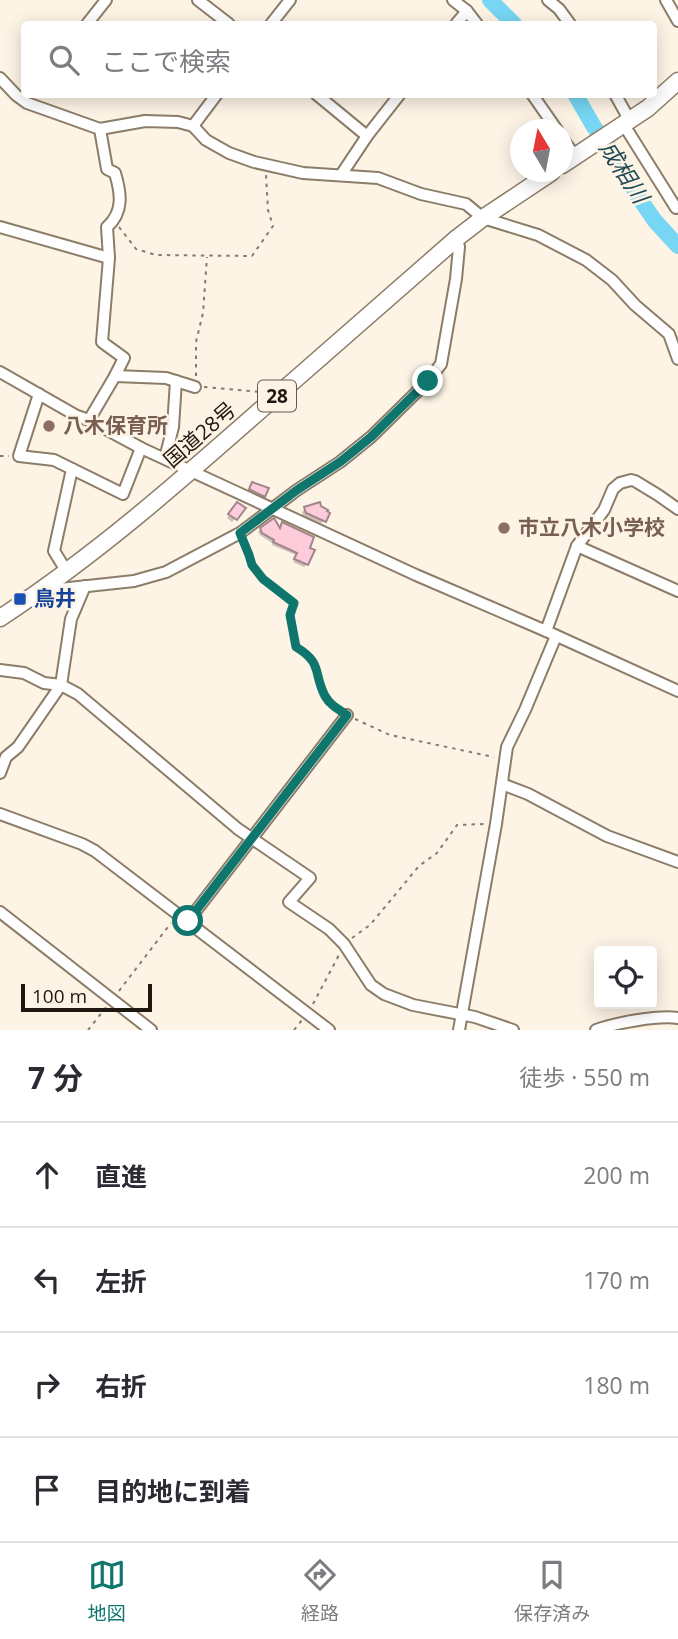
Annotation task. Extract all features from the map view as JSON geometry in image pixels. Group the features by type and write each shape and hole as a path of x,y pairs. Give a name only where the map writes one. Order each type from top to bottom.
{"highway":[{"path":"573,157 648,108 678,81"},
{"name":"国道28号","path":"0,618 48,587 118,533 457,238 537,182"}],"street":[{"path":"89,21 106,0"},
{"path":"198,0 225,21"},
{"path":"273,21 290,0"},
{"path":"453,0 475,21"},
{"path":"548,0 568,21"},
{"path":"666,0 678,21"},
{"path":"459,21 467,11"},
{"path":"0,78 20,94"},
{"path":"23,98 27,103 100,129 145,121 178,122 192,127 206,140 229,153 265,164 303,173 378,178 421,194 466,204 483,218 538,235 586,260 612,280 635,305 669,334 678,359"},
{"path":"192,127 214,98"},
{"path":"321,98 367,136"},
{"path":"341,175 397,98"},
{"path":"535,98 549,119"},
{"path":"616,98 624,125 676,208"},
{"path":"89,420 124,358 102,342 108,258 107,227 115,220 121,194 115,173 107,169 100,129"},
{"path":"0,228 108,258"},
{"path":"48,587 60,589 134,581 166,572 240,533 371,437 428,381 441,364 456,279 459,247 457,238"},
{"path":"0,372 77,416 141,448 415,575 678,691"},
{"path":"115,376 166,378 195,387"},
{"path":"165,458 173,427 176,381"},
{"path":"39,394 19,456 54,460 123,494 141,448"},
{"path":"67,572 54,551 72,469"},
{"path":"459,1030 507,747 525,710 577,546 604,510 613,489 620,483 635,481 678,509"},
{"path":"577,546 678,591"},
{"path":"0,773 6,757 18,747 61,685 71,619 85,586"},
{"path":"0,670 24,673 44,683 61,685 78,694 251,839 310,878 289,902 329,929 344,944 371,985 384,994 413,1005 463,1014 513,1030"},
{"path":"188,921 347,715"},
{"path":"502,784 528,794 607,836 678,862"},
{"path":"0,814 95,851 329,1030"},
{"path":"0,912 151,1030"},
{"path":"596,1030 652,1019 678,1018"}],"path":[{"path":"115,220 135,249 156,255 252,256 273,226 268,210 265,164"},
{"path":"207,256 203,313 197,342 195,387 279,393"},
{"path":"240,533 252,565 263,579 294,603 290,615 296,647 307,653 314,664 325,696 333,706 390,735 495,757 507,747"},
{"path":"294,1030 307,1014 344,944 370,925 419,866 437,853 457,825 496,824"},
{"path":"88,1030 178,914"}],"building":[{"path":"252,482 269,488 265,497 249,489"},
{"path":"237,502 246,508 237,520 228,514"},
{"path":"320,502 330,513 326,522 306,513 304,507"},
{"path":"274,518 280,528 282,522 314,537 310,548 315,550 308,565 294,559 297,553 273,542 274,540 262,533 260,528"}],"waterway":[{"name":"成相川","path":"490,0 511,21"},
{"name":"成相川","path":"577,98 594,127 616,156 637,195 655,221 678,246"}],"place":[{"name":"八木保育所","path":"49,426"},
{"name":"市立八木小学校","path":"504,528"},
{"name":"鳥井","path":"20,599"}],"route":[{"path":"188,921 347,715 333,706 325,696 314,664 307,653 296,647 290,615 294,603 263,579 252,565 240,533 371,437 428,381"}]}
